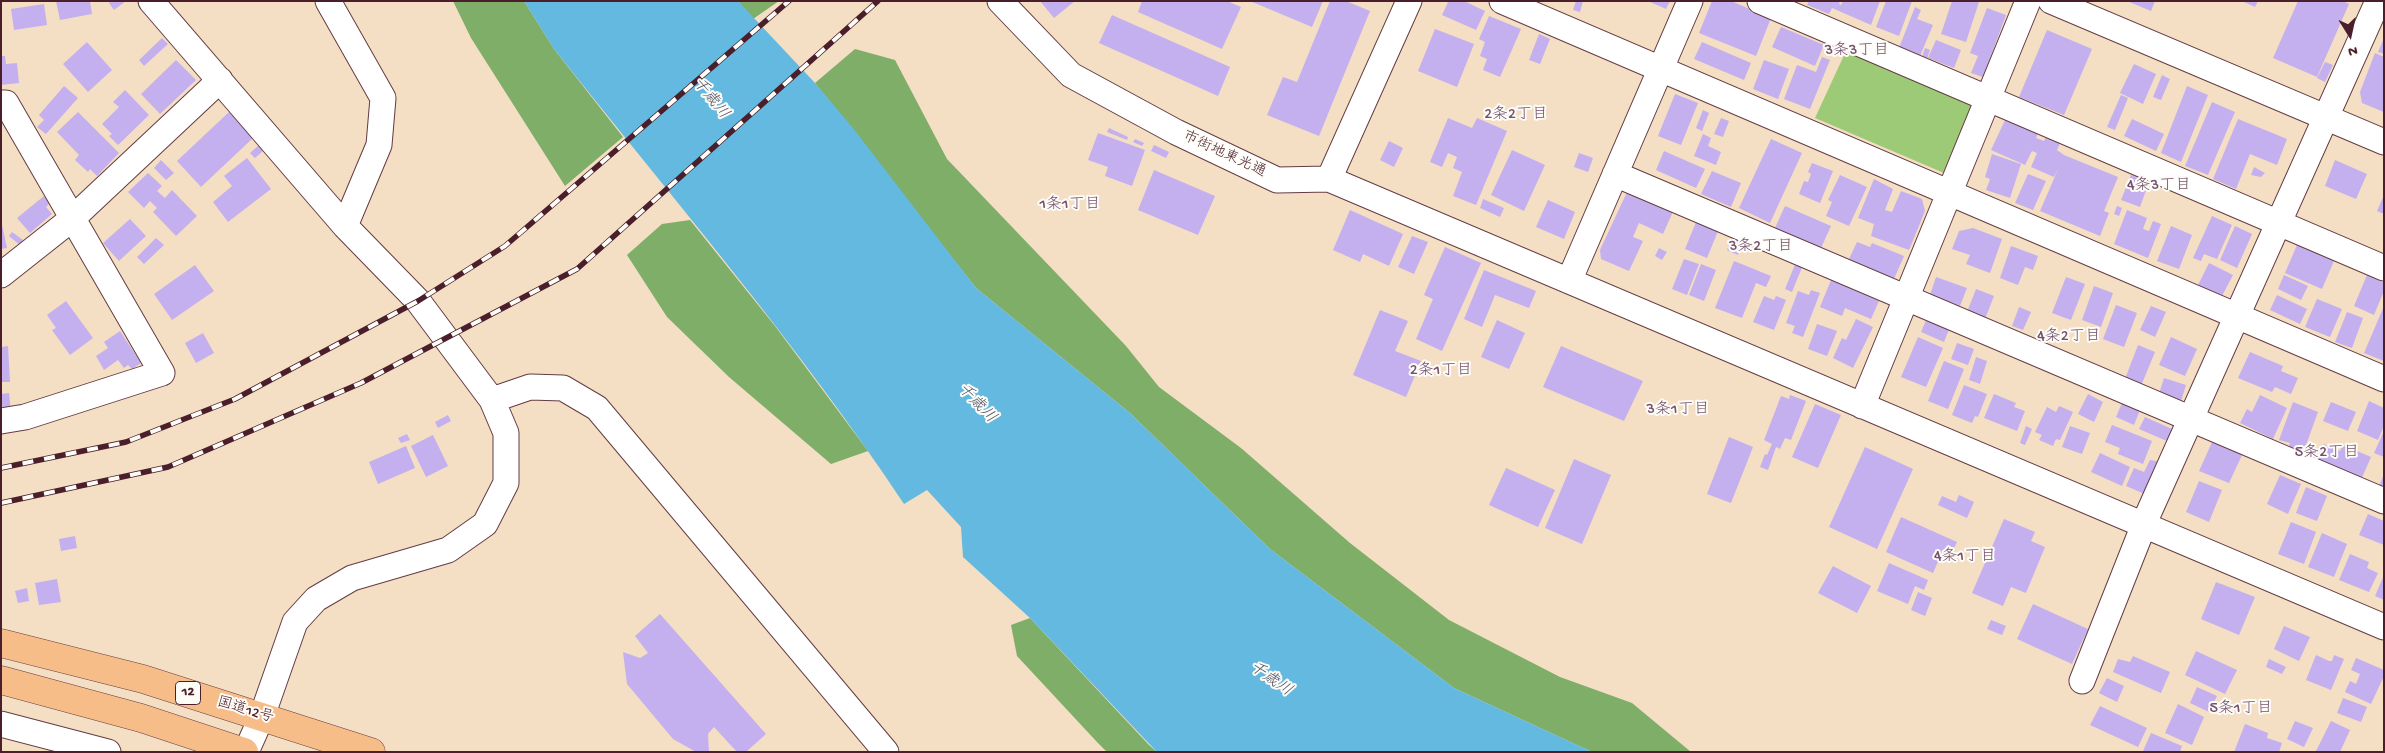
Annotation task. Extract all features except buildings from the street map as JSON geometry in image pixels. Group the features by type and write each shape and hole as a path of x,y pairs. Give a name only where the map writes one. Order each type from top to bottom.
{"highway":[{"name":"国道12号","path":"1,643 143,679 371,752"},
{"path":"1,680 141,718 245,752"}],"street":[{"path":"151,1 345,226 418,301 492,400 506,433 506,483 485,524 448,550 352,578 316,600 295,622 262,716 245,752"},
{"path":"328,1 383,98 379,146 345,226"},
{"name":"市街地東光通","path":"1000,1 1071,75 1176,132 1277,180 1329,179"},
{"path":"1410,1 1329,179 2384,627"},
{"path":"1502,1 2384,379"},
{"path":"1569,281 1690,1"},
{"path":"1760,1 2384,268"},
{"path":"1862,406 2028,1"},
{"path":"2051,1 2384,142"},
{"path":"2082,681 2143,525 2328,119 2378,1"},
{"path":"1,275 72,218 220,80"},
{"path":"1,102 6,102 162,373 25,417 1,421"},
{"path":"1615,174 1906,300 2384,502"},
{"path":"492,400 530,387 563,388 597,408 886,752"},
{"path":"1,724 108,752"}],"green space":[{"path":"453,1 524,1 554,49 623,137 565,186 471,38"},
{"path":"738,1 779,1 753,19"},
{"path":"855,49 895,60 947,159 1126,346 1159,387 1241,448 1350,543 1449,620 1560,677 1632,703 1691,752 1592,752 1454,688 1270,549 1130,413 976,288 815,83"},
{"path":"1846,51 1975,104 1944,173 1815,118"},
{"path":"690,220 775,326 868,451 831,464 729,377 667,317 627,255 662,224"},
{"path":"1030,618 1157,752 1107,752 1097,742 1017,656 1011,625"}],"water":[{"name":"千歳川","path":"524,1 738,1 815,83 853,128 976,288 1130,413 1270,549 1454,688 1592,752 1157,752 1030,618 963,557 961,527 927,490 904,504 822,387 734,273 554,49"}],"railway":[{"path":"1,468 126,442 235,399 418,301 505,246 789,1"},
{"path":"1,503 168,467 361,383 577,269 878,1"}],"district":[{"name":"3条3丁目","path":"1857,52"},
{"name":"2条2丁目","path":"1516,116"},
{"name":"4条3丁目","path":"2159,187"},
{"name":"1条1丁目","path":"1070,206"},
{"name":"3条2丁目","path":"1761,248"},
{"name":"4条2丁目","path":"2069,338"},
{"name":"2条1丁目","path":"1441,372"},
{"name":"3条1丁目","path":"1678,411"},
{"name":"5条2丁目","path":"2327,454"},
{"name":"4条1丁目","path":"1965,558"},
{"name":"5条1丁目","path":"2241,710"}]}
